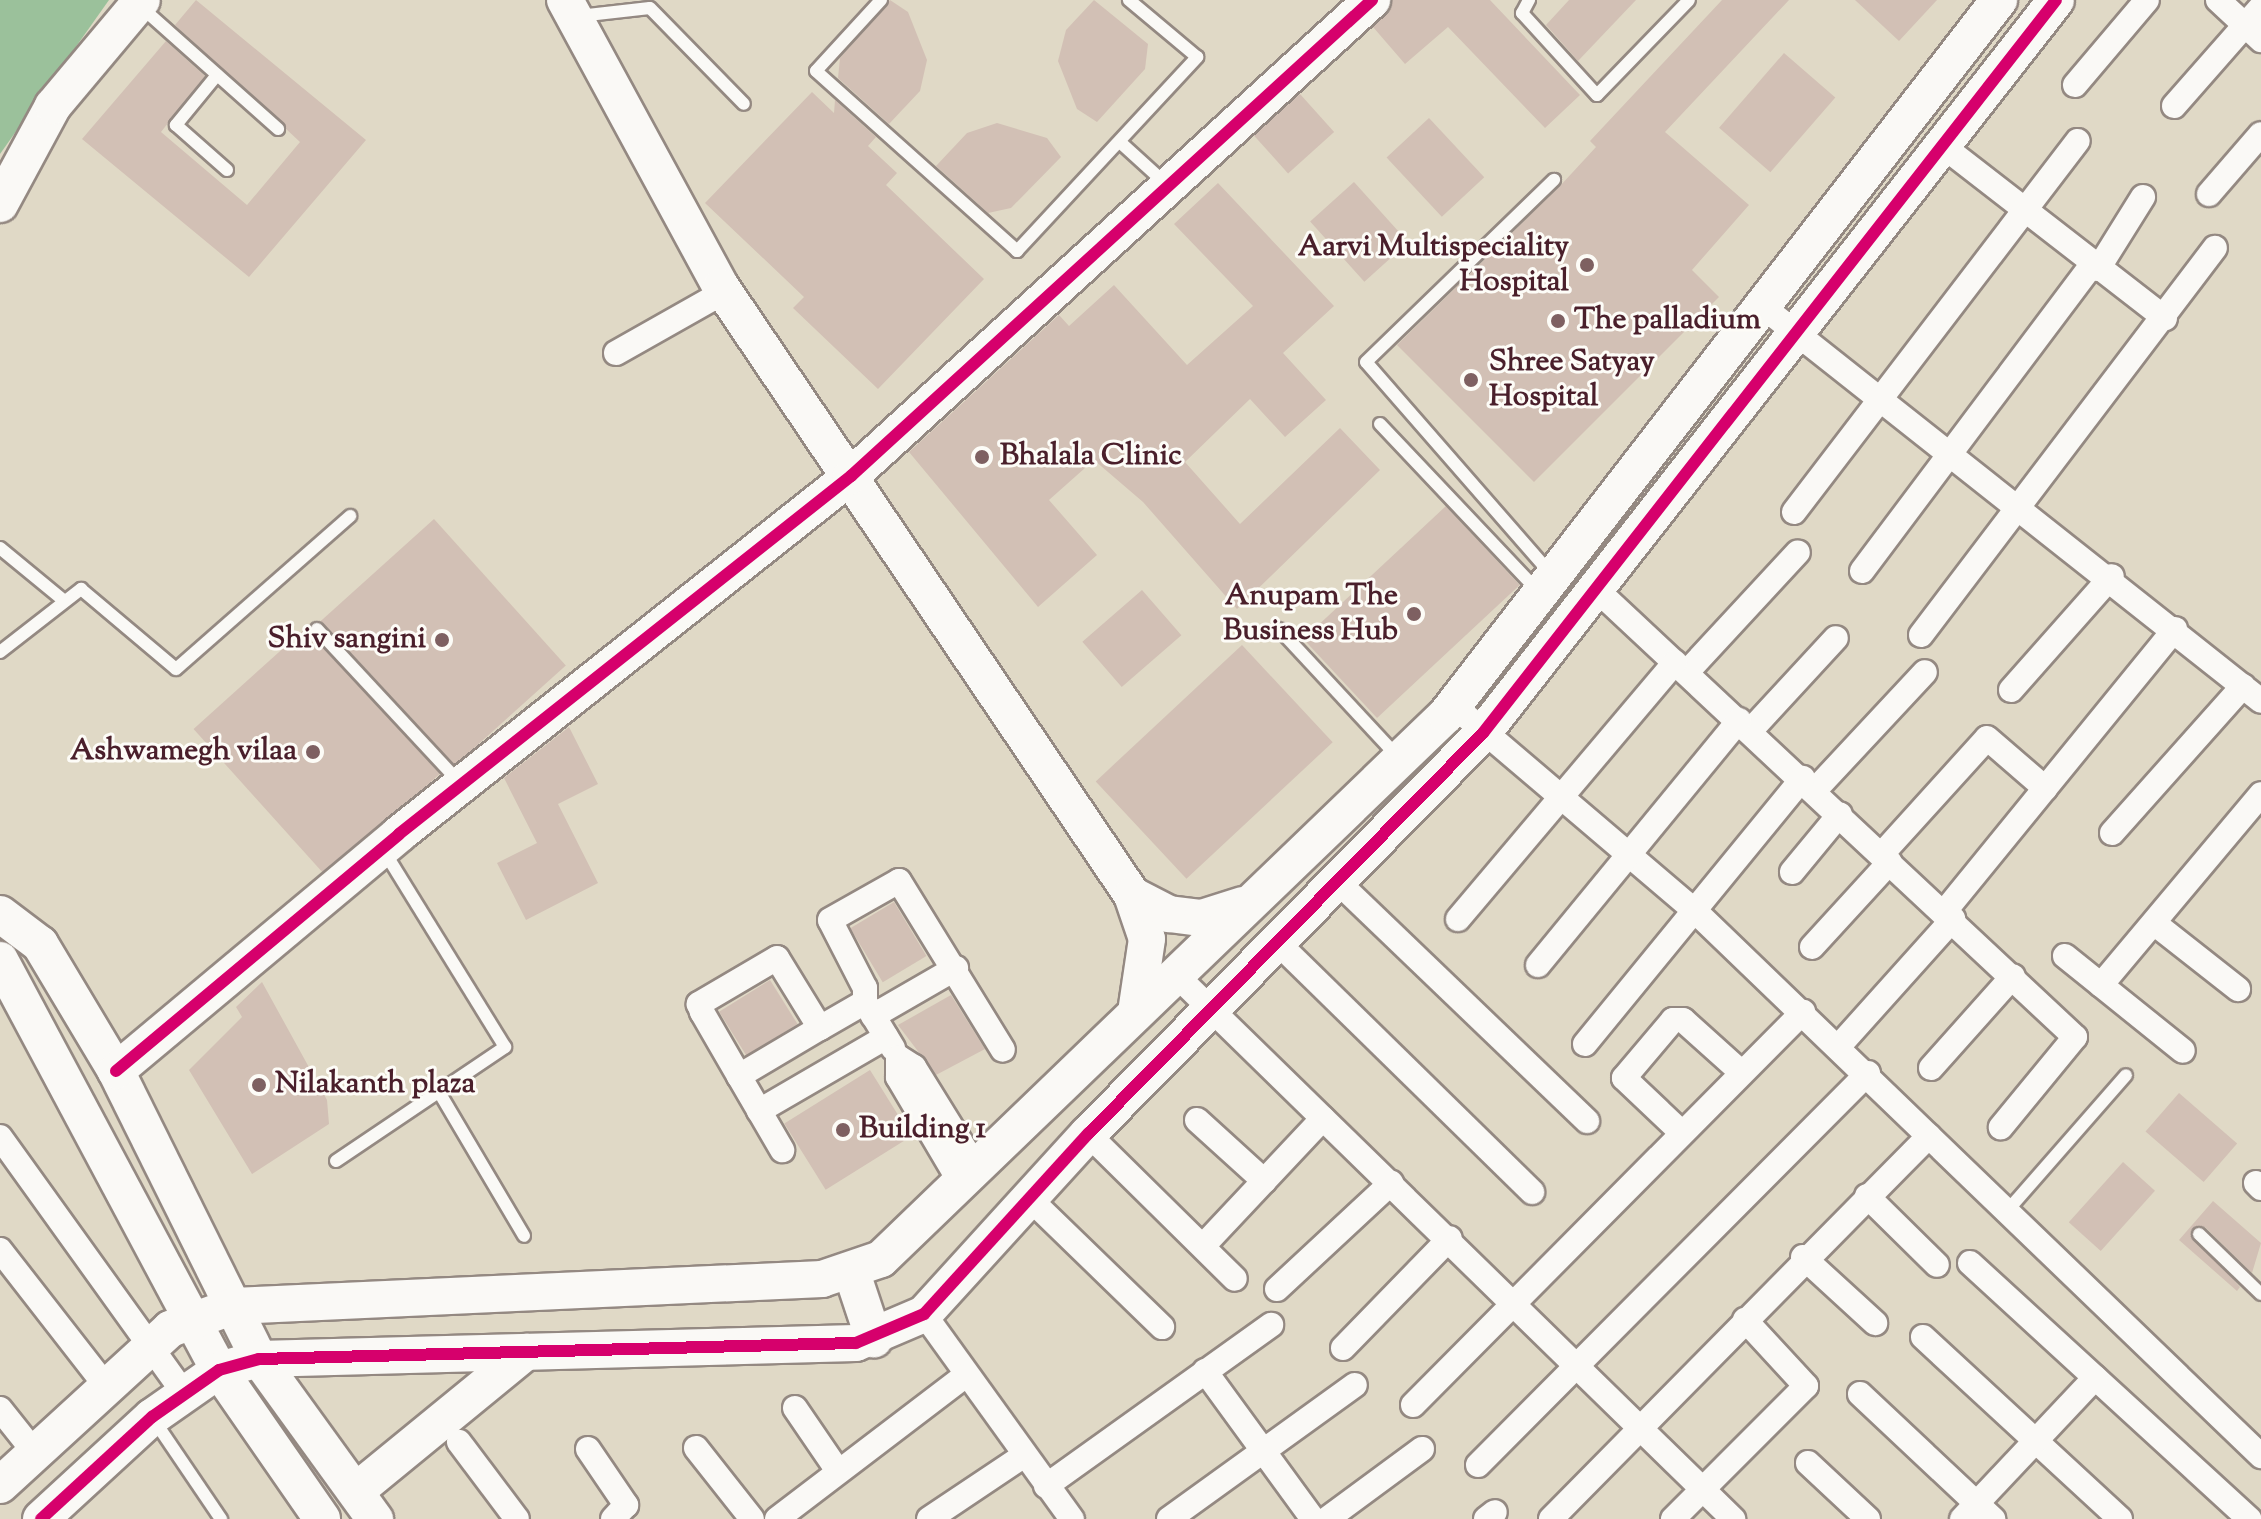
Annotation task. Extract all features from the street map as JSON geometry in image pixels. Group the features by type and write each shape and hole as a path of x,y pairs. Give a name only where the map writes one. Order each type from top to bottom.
{"street":[{"path":"116,1071 382,848 464,787 851,476 1372,0"},
{"path":"0,1485 151,1344 193,1319 234,1306 852,1273 881,1259 1400,760 1453,705 1999,0"},
{"path":"41,1519 152,1417 219,1370 259,1359 874,1339 924,1314 1088,1134 1341,885 1483,733 1598,591 1793,330 1939,143 2056,0"},
{"path":"2075,85 2147,0"},
{"path":"2174,106 2256,24 2218,0"},
{"path":"0,204 53,106 140,2"},
{"path":"572,8 724,292 1132,895 1147,939 1136,1013"},
{"path":"2209,194 2261,134"},
{"path":"1794,512 2078,141"},
{"path":"1939,143 2095,267 2165,318"},
{"path":"1862,571 1954,455 2095,267 2143,197"},
{"path":"1921,635 2165,318 2215,248"},
{"path":"616,353 724,292"},
{"path":"1762,306 2112,576 2252,694 2112,833"},
{"path":"1458,919 1561,796 1681,667 1798,552"},
{"path":"2011,690 2112,576"},
{"path":"1598,591 1949,915 2076,1039 2001,1127"},
{"path":"1839,1046 1949,915 2045,788 2175,629"},
{"path":"1538,965 1627,853 1745,725 1836,638"},
{"path":"1585,1044 1695,911 1809,784 1925,672"},
{"path":"1453,705 1695,911 1868,1073 1929,1136 2261,1456"},
{"path":"1812,947 1987,738 2045,788"},
{"path":"2101,985 2261,794"},
{"path":"1792,872 1840,814"},
{"path":"968,1175 898,1077 892,1047 869,1009 865,988 830,920 894,883 906,886 1003,1050"},
{"path":"1341,885 1587,1121"},
{"path":"1132,895 1169,914 1202,918 1252,902"},
{"path":"0,914 40,944 116,1071 259,1359 365,1505 526,1352"},
{"path":"2154,923 2238,989"},
{"path":"1280,945 1532,1192"},
{"path":"2065,956 2183,1051"},
{"path":"782,1150 739,1076 700,999 777,958 820,1028"},
{"path":"739,1076 820,1028 956,968"},
{"path":"3,974 219,1370 322,1519"},
{"path":"1176,975 1517,1302 1578,1368 1733,1519"},
{"path":"1931,1068 2013,976"},
{"path":"1413,1405 1803,1012"},
{"path":"1682,1133 1624,1078 1673,1020 1683,1020 1741,1072"},
{"path":"759,1111 892,1047"},
{"path":"1478,1465 1578,1368 1868,1073"},
{"path":"1203,1246 1323,1118"},
{"path":"1197,1120 1264,1181"},
{"path":"1088,1134 1235,1279"},
{"path":"1551,1519 1803,1257 1929,1136"},
{"path":"0,1137 185,1394"},
{"path":"1277,1289 1391,1183"},
{"path":"1867,1196 1937,1265"},
{"path":"1030,1199 1162,1327"},
{"path":"1343,1348 1450,1238"},
{"path":"0,1250 106,1386"},
{"path":"1803,1257 1875,1323"},
{"path":"1970,1263 2249,1519"},
{"path":"852,1273 874,1339"},
{"path":"924,1314 965,1376 1072,1519"},
{"path":"1673,1519 1806,1386 1745,1320"},
{"path":"1046,1486 1271,1325"},
{"path":"1923,1337 2120,1519"},
{"path":"1205,1371 1313,1519"},
{"path":"777,1519 965,1376"},
{"path":"1860,1394 1977,1514 2034,1440 2095,1378"},
{"path":"1169,1519 1355,1385"},
{"path":"795,1408 838,1471"},
{"path":"0,1409 35,1453"},
{"path":"459,1442 517,1519"},
{"path":"696,1448 752,1519"},
{"path":"588,1449 626,1507 613,1519"},
{"path":"1327,1519 1422,1449"},
{"path":"929,1519 1023,1456"},
{"path":"1808,1463 1868,1519"}],"lane":[{"path":"881,0 816,71 1017,251 1121,143 1197,57 1129,0"},
{"path":"1529,0 1522,13 1597,95 1689,0"},
{"path":"140,2 278,129"},
{"path":"572,8 650,8 744,104"},
{"path":"217,75 176,125 227,170"},
{"path":"1121,143 1168,186"},
{"path":"1547,585 1366,362 1554,180"},
{"path":"1380,424 1547,585"},
{"path":"0,652 62,599 86,591 176,669 350,516"},
{"path":"0,548 62,599"},
{"path":"317,629 464,787"},
{"path":"1279,629 1400,760"},
{"path":"336,1161 505,1047 382,848"},
{"path":"2008,1210 2126,1075"},
{"path":"439,1092 524,1236"},
{"path":"2199,1234 2261,1294"},
{"path":"152,1417 221,1519"}],"green space":[{"path":"0,0 109,0 0,154"}],"building":[{"path":"196,0 366,140 249,277 82,139 166,41 205,76 161,132 247,205 300,142 175,25"},
{"path":"890,0 908,12 927,60 920,91 889,124 838,78 840,58"},
{"path":"1094,0 1148,44 1145,69 1097,122 1077,109 1058,61 1066,30"},
{"path":"1392,0 1490,0 1580,95 1545,128 1448,27 1405,64 1373,27"},
{"path":"1569,0 1636,0 1578,61 1546,25"},
{"name":"The palladium","path":"1722,0 1789,0 1665,132 1749,205 1692,270 1719,297 1534,482 1397,345 1560,186 1596,147 1590,141"},
{"path":"1855,0 1937,0 1899,41"},
{"path":"1784,53 1835,98 1770,172 1719,128"},
{"path":"812,92 834,113 835,100 876,137 868,146 897,173 886,185 984,279 878,389 793,308 804,297 705,203"},
{"path":"1300,94 1334,132 1288,173 1254,135"},
{"path":"1429,118 1484,177 1442,217 1387,158"},
{"path":"997,123 1047,138 1061,157 1011,208 988,213 936,166 967,133"},
{"path":"1354,182 1408,242 1364,282 1310,221"},
{"path":"1218,183 1334,306 1283,353 1326,400 1285,437 1250,399 1185,462 1240,524 1340,428 1380,470 1237,609 1143,502 1094,460 1049,500 1097,555 1038,607 909,452 1059,315 1069,326 1114,285 1187,365 1253,306 1174,224"},
{"name":"Anupam The Business Hub","path":"1446,506 1520,585 1377,718 1303,639"},
{"name":"Shiv sangini","path":"434,519 566,665 451,769 319,623"},
{"path":"1142,590 1181,635 1122,687 1082,642"},
{"name":"Ashwamegh vilaa","path":"308,626 440,773 326,876 194,729"},
{"path":"1242,645 1333,742 1186,879 1096,781"},
{"path":"569,727 598,784 558,804 598,883 526,920 497,863 537,843 504,778"},
{"path":"894,902 926,956 883,982 850,928"},
{"path":"770,980 798,1024 747,1056 719,1012"},
{"name":"Nilakanth plaza","path":"262,982 327,1100 329,1124 252,1174 189,1070 242,1017 236,1007"},
{"path":"951,995 985,1049 936,1075 898,1025"},
{"name":"Building 1","path":"870,1070 911,1136 826,1190 784,1124"},
{"path":"2179,1093 2237,1144 2204,1182 2146,1131"},
{"path":"2123,1162 2155,1191 2101,1251 2069,1222"},
{"path":"2213,1201 2261,1243 2252,1273 2205,1227 2191,1231 2240,1287 2237,1291 2179,1240"}],"cycle path":[{"path":"116,1071 399,834 851,476 1372,0"},
{"path":"41,1519 152,1417 219,1370 259,1359 856,1343 924,1314 1088,1134 1483,733 2056,0"}],"place":[{"name":"Aarvi Multispeciality Hospital","path":"1587,265"},
{"name":"The palladium","path":"1558,321"},
{"name":"Shree Satyay Hospital","path":"1471,380"},
{"name":"Bhalala Clinic","path":"982,457"},
{"name":"Anupam The Business Hub","path":"1414,614"},
{"name":"Shiv sangini","path":"442,640"},
{"name":"Ashwamegh vilaa","path":"313,752"},
{"name":"Nilakanth plaza","path":"259,1085"},
{"name":"Building 1","path":"843,1130"}]}
